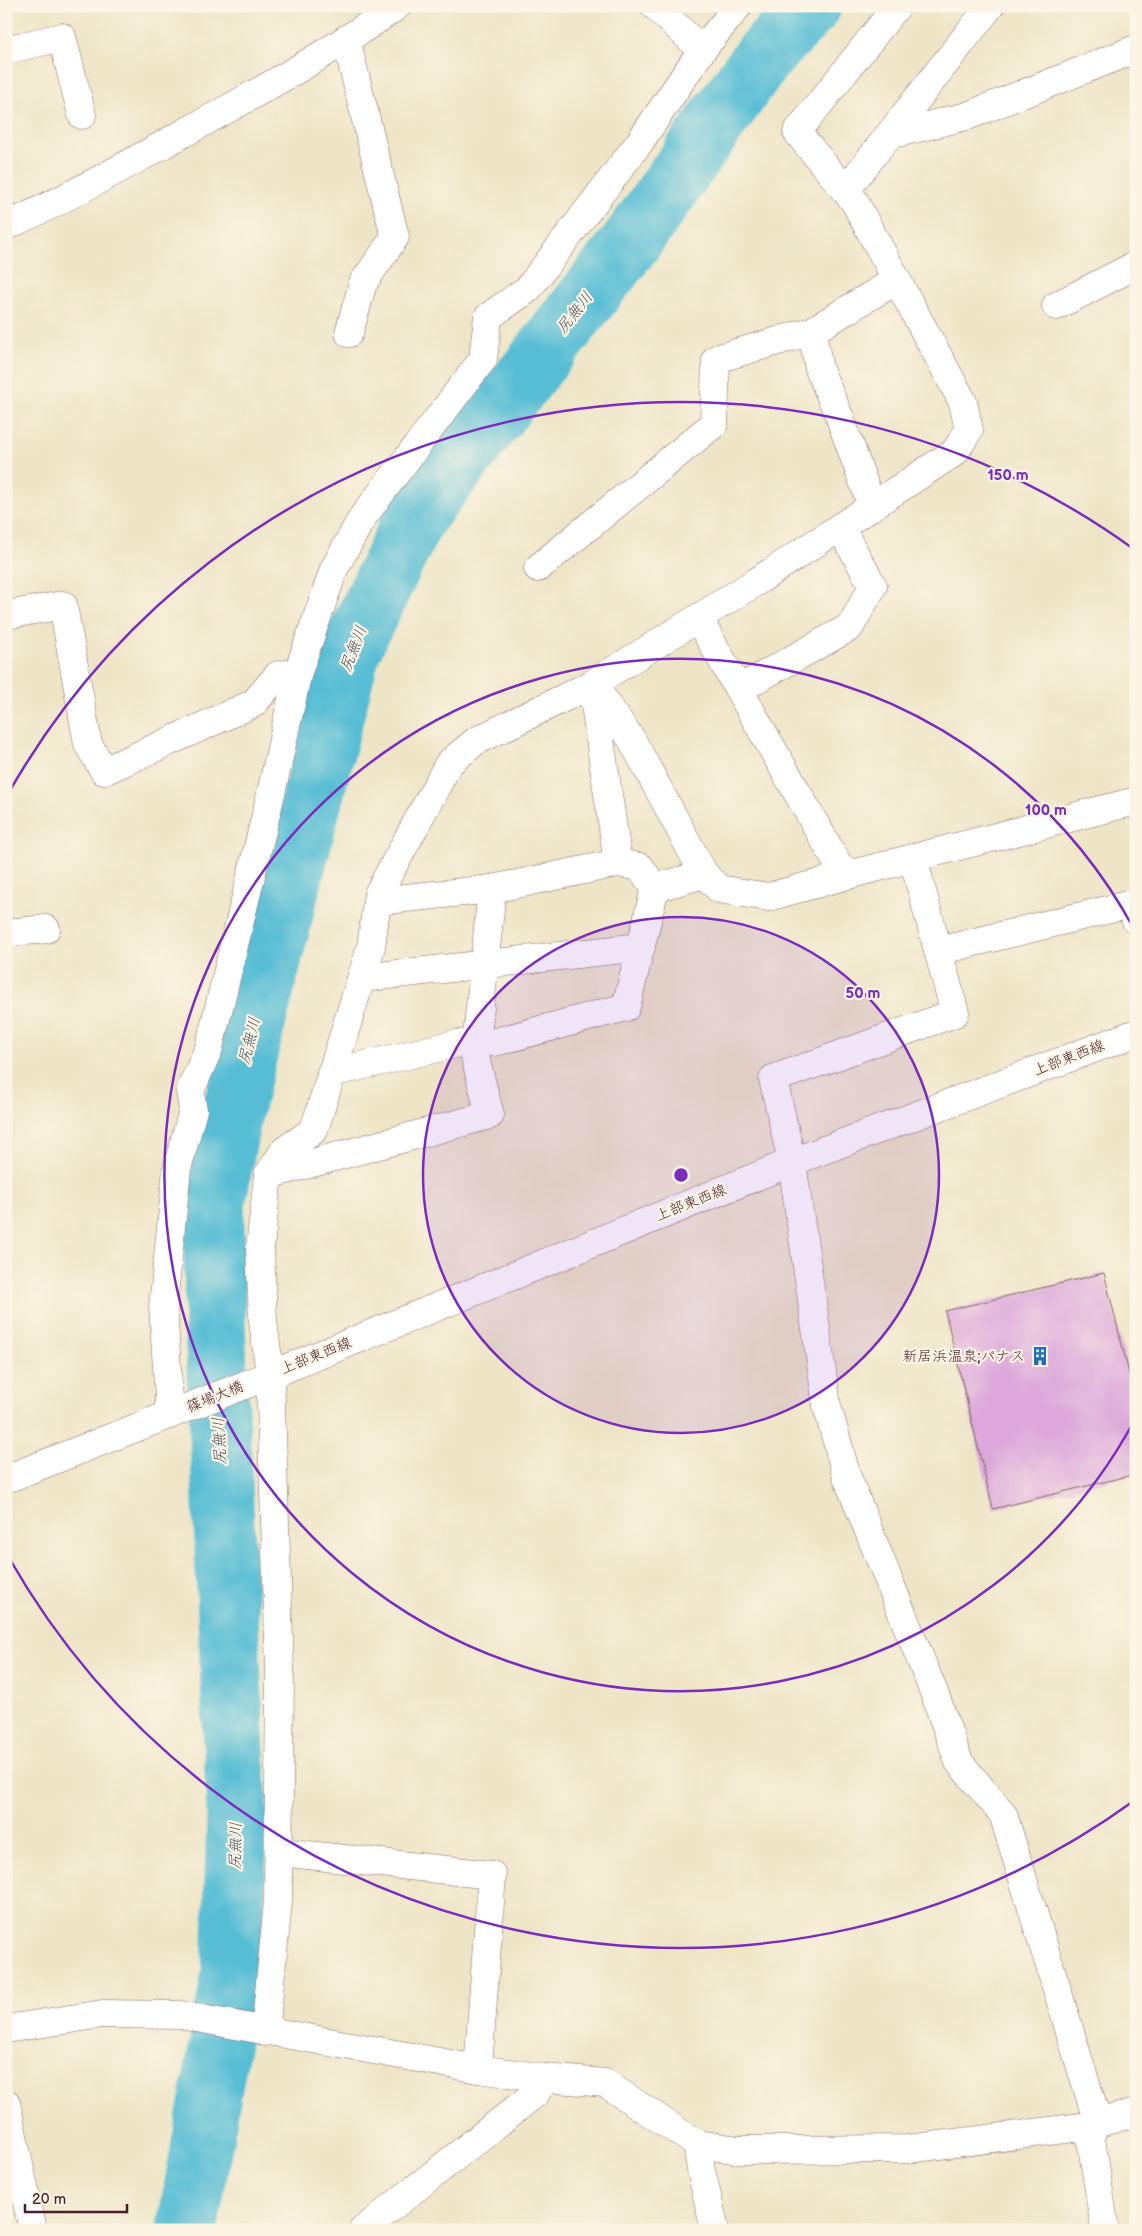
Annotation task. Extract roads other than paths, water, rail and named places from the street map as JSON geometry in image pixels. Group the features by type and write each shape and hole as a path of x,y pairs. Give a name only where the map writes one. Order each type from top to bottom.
{"street":[{"path":"6,226 52,205 232,106 346,39 397,6"},
{"path":"655,6 702,50"},
{"path":"6,1479 175,1413 163,1306 177,1170 193,1110 190,1091 208,1048 270,798 298,672 334,569 362,518 483,359 488,317 528,289 639,143 702,50 738,6"},
{"path":"259,2031 278,1902 280,1852 280,1669 260,1379 263,1321 260,1248 268,1175 284,1151 314,1130 371,947 378,894 450,763 476,741 592,684 840,527 956,452 969,430 963,402 854,201 797,132 897,6"},
{"path":"846,191 985,12 1012,6"},
{"path":"6,50 62,37 82,114"},
{"path":"346,39 395,237 363,283 349,333"},
{"path":"890,135 967,116 1136,49"},
{"path":"1056,306 1136,265"},
{"path":"538,568 714,424 716,359 812,331 897,280"},
{"path":"812,331 819,369 840,418 872,506"},
{"path":"739,689 850,627 873,586 840,527"},
{"path":"6,615 63,605 88,744 104,771 254,703 278,675 298,672"},
{"path":"698,618 839,866 852,874"},
{"path":"592,684 618,863"},
{"path":"592,684 632,740 704,874 719,889 768,897 1136,801"},
{"path":"913,858 955,1013 774,1079 792,1162 827,1406 847,1477 935,1695 959,1762 1003,1814 1093,2124 1105,2230"},
{"path":"331,1073 455,1044 495,1042 626,1006 655,888 640,867 618,863 492,889 377,902"},
{"path":"655,888 704,874"},
{"path":"268,1175 490,1116 475,1057 492,889"},
{"path":"938,952 1131,904 1136,921"},
{"path":"6,933 46,929"},
{"path":"361,978 641,947"},
{"name":"上部東西線","path":"260,1379 792,1162 1136,1033"},
{"name":"篠場大橋","path":"175,1413 260,1379"},
{"path":"280,1852 492,1875 478,2069"},
{"path":"6,2029 102,2014 180,2015 259,2031 478,2069 545,2078 605,2083 697,2144 739,2150 908,2149 1093,2124 1136,2112"},
{"path":"363,2230 536,2093 545,2078"},
{"path":"6,2103 33,2230"},
{"path":"697,2144 700,2170 715,2230"}],"waterway":[{"name":"尻無川","path":"187,2230 232,1973 237,1817 215,1323 214,1210 231,1117 350,651 414,519 631,242 761,59 811,6"}],"place":[{"name":"新居浜温泉;パナス","path":"1040,1356"}]}
